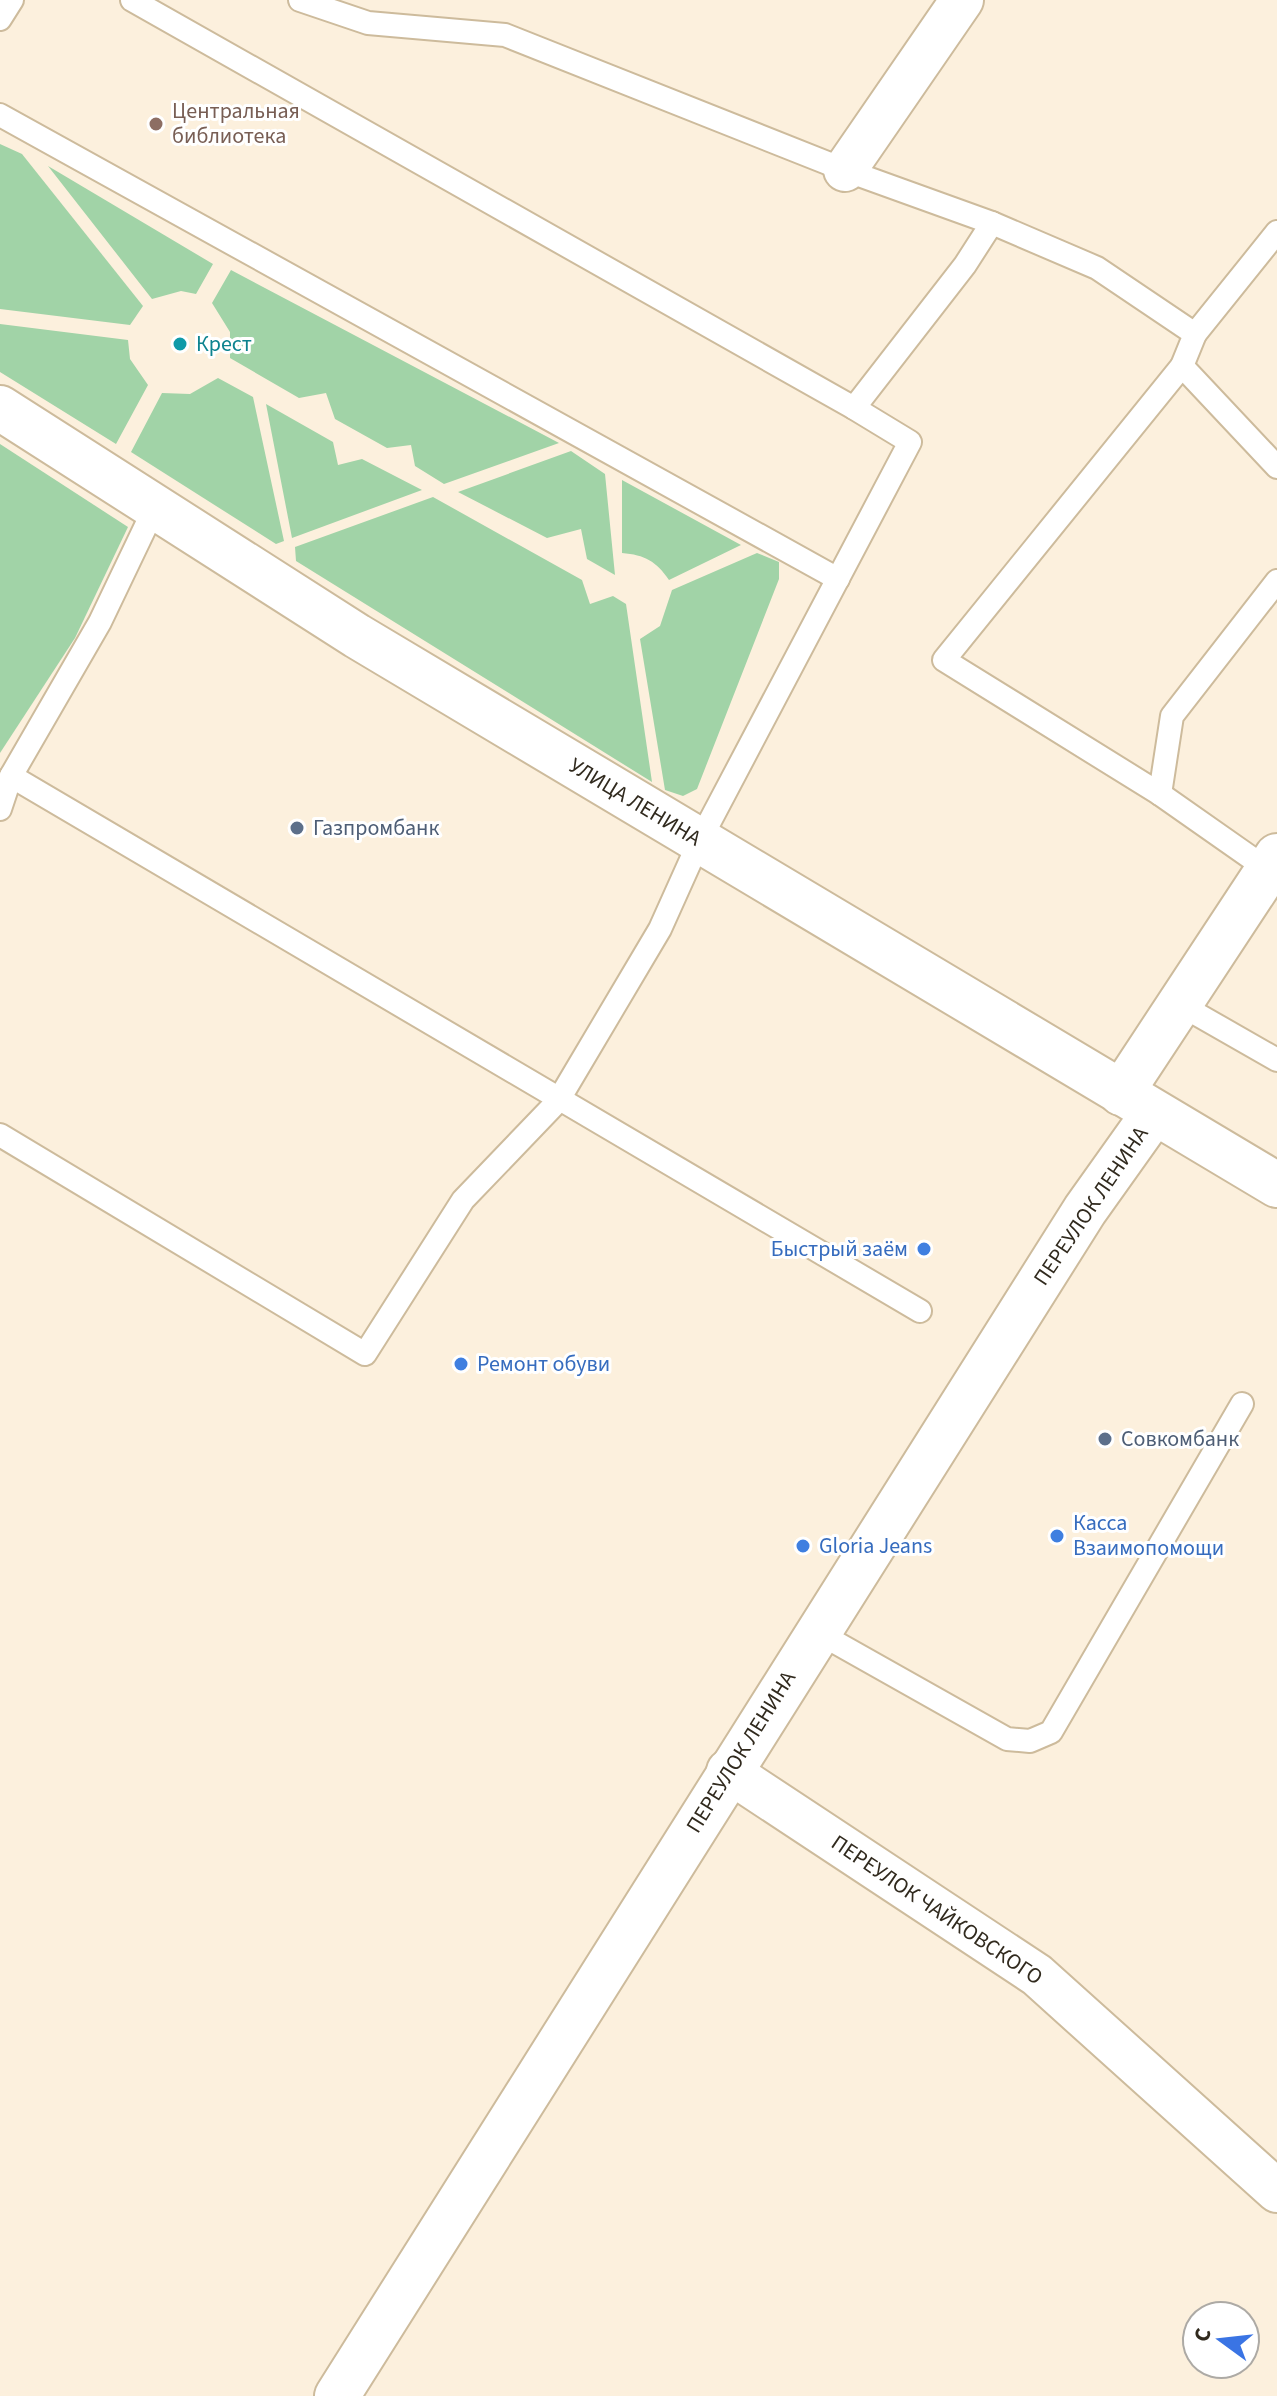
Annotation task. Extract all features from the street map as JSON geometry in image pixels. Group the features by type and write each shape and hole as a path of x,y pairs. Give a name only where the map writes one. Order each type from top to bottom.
{"street":[{"path":"845,170 962,0"},
{"name":"УЛИЦА ЛЕНИНА","path":"0,408 357,636 1277,1185"},
{"name":"ПЕРЕУЛОК ЛЕНИНА","path":"339,2395 728,1771 1085,1210 1138,1103 1179,1004 1272,863"},
{"name":"ПЕРЕУЛОК ЧАЙКОВСКОГО","path":"728,1771 1037,1975 1277,2191"}],"lane":[{"path":"0,19 12,0"},
{"path":"0,1135 365,1354 463,1200 558,1101 660,929 700,840 910,442 132,0"},
{"path":"300,0 368,23 505,35 845,170 992,223 1097,268 1195,334"},
{"path":"0,115 838,579"},
{"path":"854,408 965,265 992,223"},
{"path":"1272,863 944,660 1182,366 1195,334 1277,232"},
{"path":"1182,366 1277,467"},
{"path":"0,809 11,776 100,622 155,507"},
{"path":"1160,794 1172,716 1277,581"},
{"path":"11,776 558,1101 920,1311"},
{"path":"1179,1004 1277,1060"},
{"path":"817,1632 1007,1739 1030,1741 1051,1732 1242,1404"}],"green space":[{"path":"0,144 22,154 143,306 130,325 0,309"},
{"path":"48,166 213,264 196,294 181,291 152,299"},
{"path":"231,270 559,443 444,484 415,466 411,445 387,448 335,419 326,393 299,398 230,358 230,332 212,303"},
{"path":"0,324 128,340 130,359 148,385 116,444 0,372"},
{"path":"218,378 253,397 284,541 276,544 131,452 162,393 190,394"},
{"path":"266,404 333,442 338,465 362,459 422,490 292,538"},
{"path":"0,444 128,527 75,638 0,753"},
{"path":"571,451 605,474 615,575 587,559 581,529 547,538 458,492"},
{"path":"622,480 741,545 669,580 649,560 622,553"},
{"path":"433,497 582,580 590,604 613,596 626,604 652,782 296,561 295,547"},
{"path":"757,553 779,562 779,579 697,789 683,796 665,790 640,639 660,626 672,590"}],"place":[{"name":"Центральная библиотека","path":"156,124"},
{"name":"Крест","path":"180,344"},
{"name":"Газпромбанк","path":"297,828"},
{"name":"Быстрый заём","path":"924,1249"},
{"name":"Ремонт обуви","path":"461,1364"},
{"name":"Совкомбанк","path":"1105,1439"},
{"name":"Касса Взаимопомощи","path":"1057,1536"},
{"name":"Gloria Jeans","path":"803,1546"}]}
